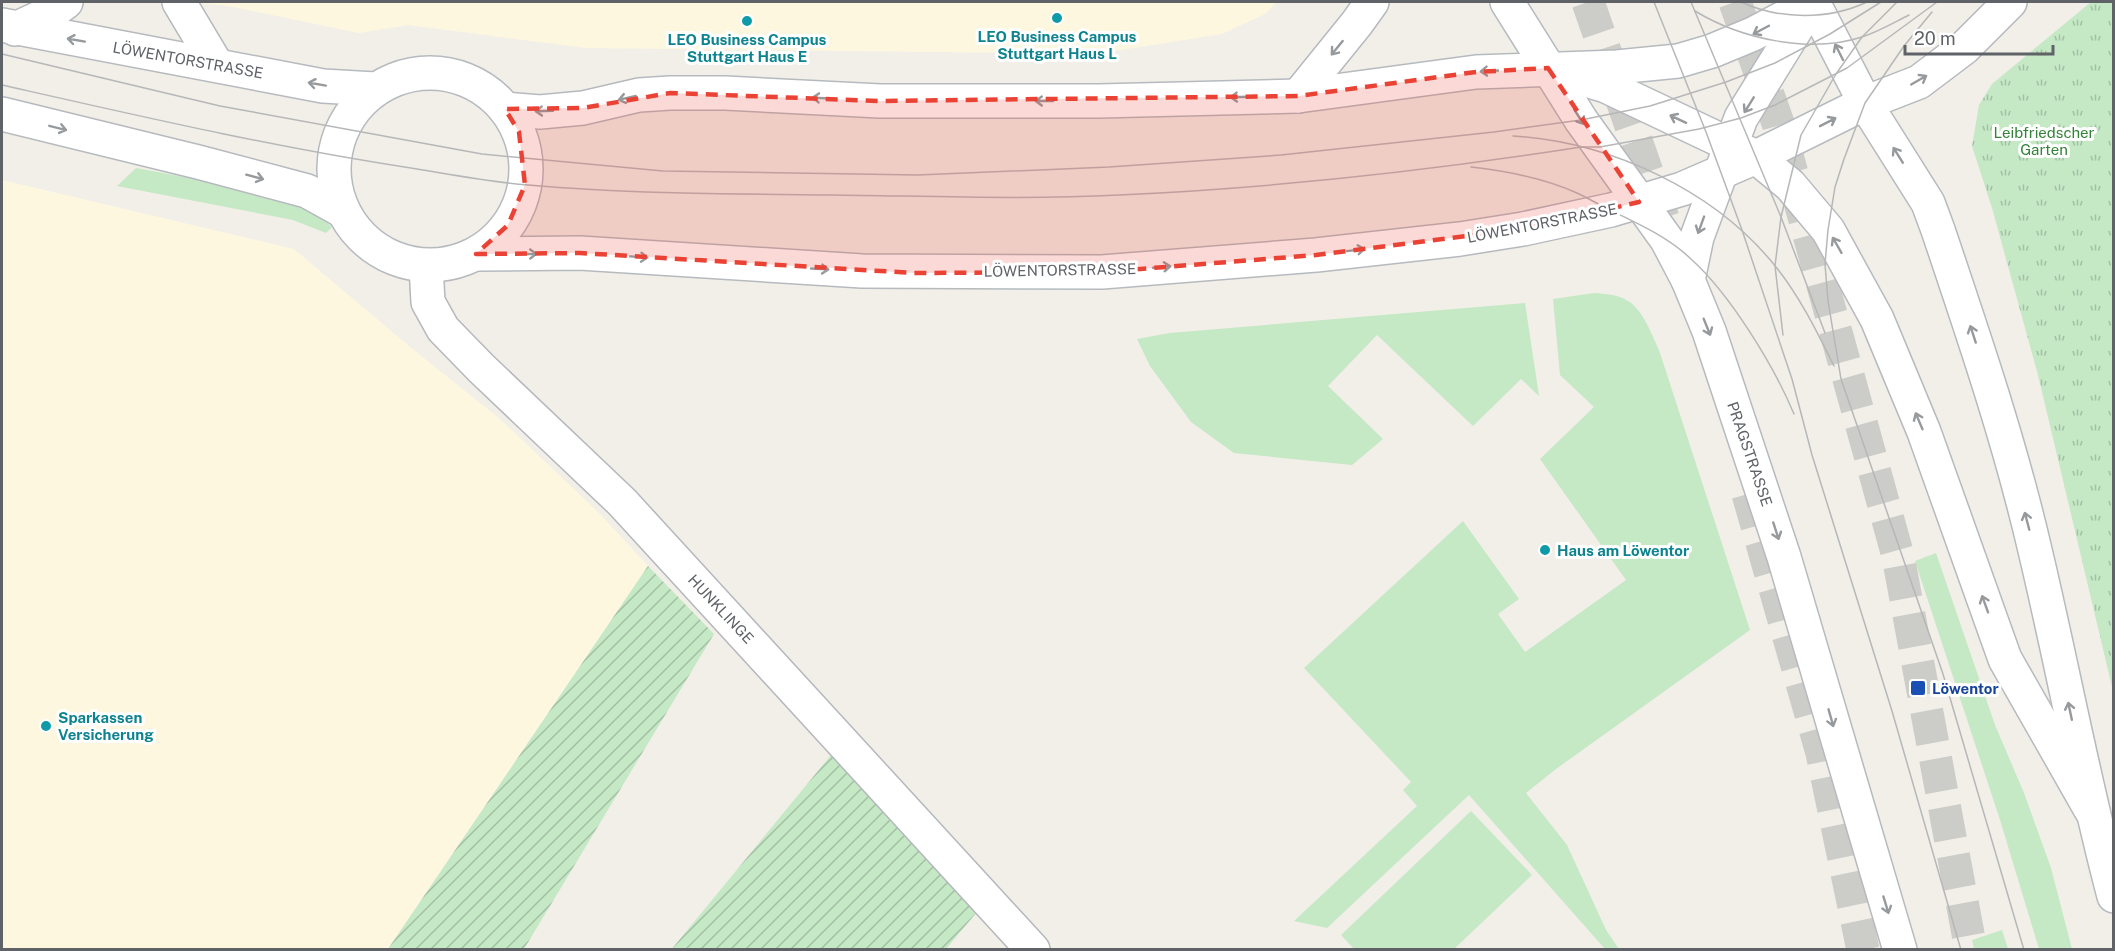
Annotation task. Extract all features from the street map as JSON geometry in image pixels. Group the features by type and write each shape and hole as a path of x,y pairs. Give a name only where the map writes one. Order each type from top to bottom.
{"main road":[{"path":"8,27 52,12 66,2"},
{"path":"179,2 216,64"},
{"path":"1298,96 1358,23 1372,2"},
{"name":"PRAGSTRASSE","path":"1507,2 1581,120 1667,240 1688,280 1709,331 1779,541 1900,950"},
{"path":"505,109 540,112 583,108 639,95 670,93 725,93 880,101 1099,101 1298,96 1476,72 1617,67 1678,61 1712,51 1754,34 1813,2"},
{"path":"1813,2 1865,103 1928,203 1973,333 2003,430 2034,546 2091,810 2114,896"},
{"path":"1688,280 1697,237 1736,158 1740,118 1813,2"},
{"name":"LÖWENTORSTRASSE","path":"476,254 580,253 762,266 914,273 1102,272 1316,255 1460,239 1533,227 1639,202 1682,189 1736,158 1919,82 1964,48 2010,2"},
{"name":"LÖWENTORSTRASSE","path":"8,27 216,64 323,86 375,89"},
{"path":"1548,68 1606,86 1790,186 1828,230 1877,319 1924,432 2005,659 2091,810"},
{"name":"LÖWENTORSTRASSE","path":"444,74 478,86 505,109 519,132 526,158 525,185 508,225 476,254 452,264 426,266 393,258 364,239 343,211 335,184 334,156 342,129 356,107 375,89 408,75 444,74"},
{"name":"LÖWENTORSTRASSE","path":"2,114 307,191 343,211"},
{"name":"HUNKLINGE","path":"426,266 428,302 443,329 481,369 622,502 1033,950"}],"highlighted area":[{"path":"1548,68 1639,202 1523,229 1316,255 1102,272 914,273 580,253 476,254 508,225 525,185 519,132 505,109 583,108 670,93 880,101 1298,96 1476,72"}],"shaded area":[{"path":"190,2 1277,2 1265,14 1222,34 1095,54 586,48 408,25 359,33 228,6"},
{"path":"2,180 294,249 500,419 599,513 648,566 388,949 2,950"}],"green space":[{"name":"Leibfriedscher Garten","path":"2091,2 2114,2 2113,691 2038,375 1992,208 1972,146 1979,105 1992,84"},
{"path":"136,168 255,190 312,209 332,227 326,233 293,220 117,186"},
{"path":"1594,293 1616,296 1628,301 1643,317 1653,337 1750,630 1526,793 1567,845 1606,930 1619,949 1605,949 1469,795 1327,928 1294,921 1417,806 1403,790 1411,782 1304,668 1463,521 1519,599 1498,614 1525,652 1626,580 1540,459 1594,407 1560,375 1553,299"},
{"path":"1525,303 1539,396 1521,379 1473,426 1377,335 1328,386 1383,439 1352,465 1234,453 1191,422 1150,366 1137,339 1170,333"},
{"path":"1936,553 1995,725 2024,793 2051,868 2072,949 2039,949 2001,823 1915,561"},
{"path":"648,566 714,634 524,949 388,949"},
{"path":"831,755 977,912 946,949 671,950"},
{"path":"1471,811 1532,875 1454,949 1354,949 1341,935"},
{"path":"2002,930 2008,949 1974,949 1972,940"}],"tunnel":[{"path":"1588,2 1665,224"},
{"path":"1735,2 1778,123 1898,556 1971,950"},
{"path":"1748,494 1822,753 1863,950"}],"tram line":[{"path":"1654,2 1742,230 1792,379 1812,455 1892,711 1961,950"},
{"path":"1691,2 1781,217 1825,333"},
{"path":"1741,2 1772,12 1804,16 1837,12 1867,2"},
{"path":"2,54 220,106 482,154 663,171 918,175 1109,167 1281,155 1494,132 1581,120 1650,106 1726,82 1775,63 1830,34 1881,2"},
{"path":"1783,335 1775,266 1781,217 1801,135 1836,74 1862,37 1897,2"},
{"path":"2,85 260,141 365,161 514,184 717,194 1011,197 1119,195 1235,188 1408,171 1581,147 1600,147 1699,129 1741,118 1775,105 1847,68 1937,2"},
{"path":"1695,11 1713,21 1754,36 1798,44 1842,42 1862,37 1909,15"},
{"path":"1932,12 1904,46 1865,103 1844,159 1835,187 1828,230 1825,264 1828,301 1841,379 1943,674 2024,950"},
{"path":"1513,136 1550,140 1623,160 1692,193 1723,215 1751,240 1785,278 1808,315 1834,366"},
{"path":"1471,167 1552,183 1582,195 1644,227 1682,251 1721,291 1750,332 1775,374 1794,414"}],"place":[{"name":"LEO Business Campus Stuttgart Haus L","path":"1057,18"},
{"name":"LEO Business Campus Stuttgart Haus E","path":"747,21"},
{"name":"Haus am Löwentor","path":"1545,550"},
{"name":"Löwentor","path":"1918,688"},
{"name":"Sparkassen Versicherung","path":"46,726"}]}
